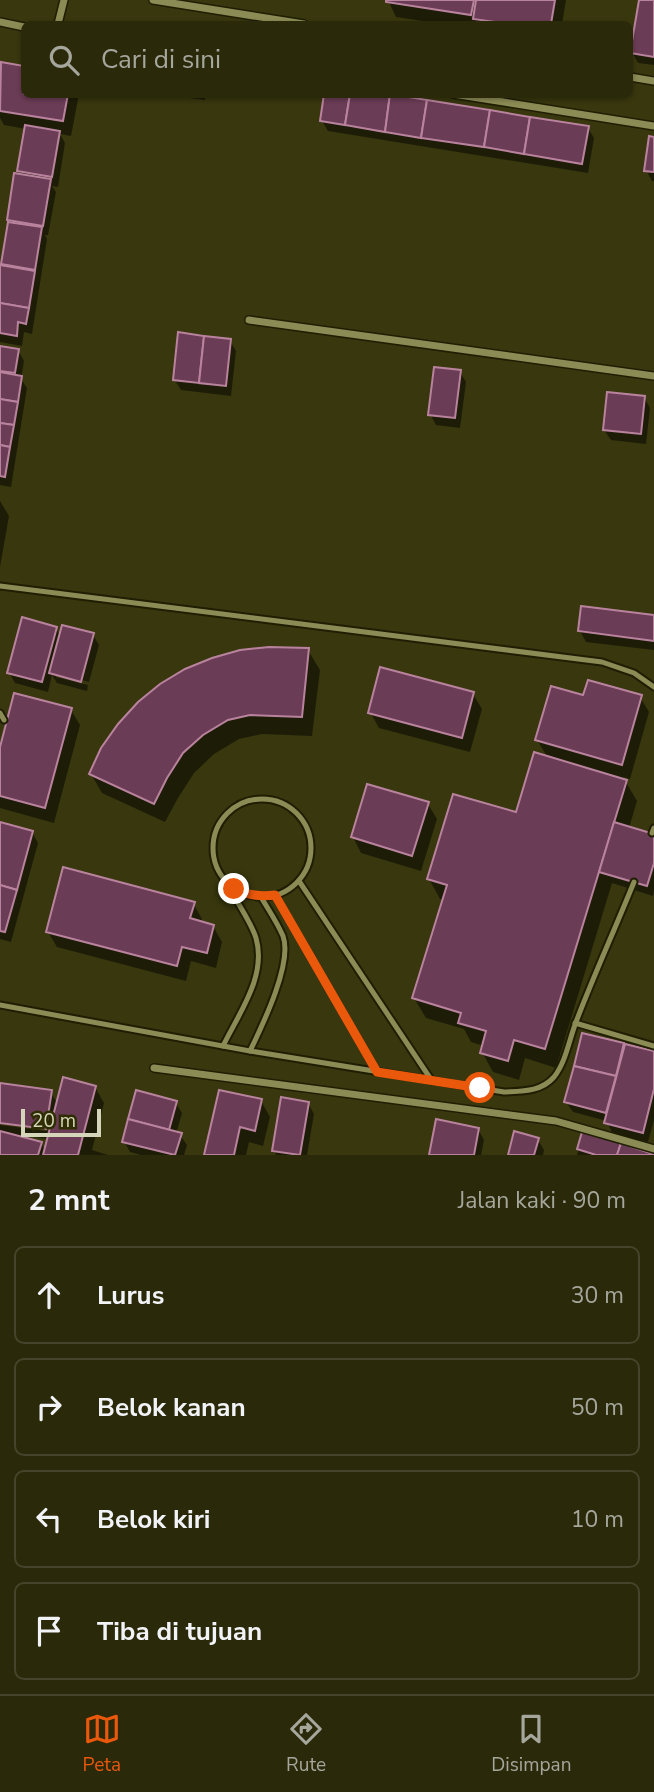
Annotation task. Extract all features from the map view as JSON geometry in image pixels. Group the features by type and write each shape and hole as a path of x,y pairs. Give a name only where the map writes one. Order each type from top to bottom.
{"street":[{"path":"59,21 64,0"},
{"path":"152,0 285,21"},
{"path":"0,22 21,26"},
{"path":"633,78 654,81"},
{"path":"478,98 654,126"},
{"path":"249,320 654,376"},
{"path":"154,1068 556,1121 654,1149"}],"lane":[{"path":"0,586 602,662 634,673 654,687"},
{"path":"0,713 4,720"},
{"path":"223,1045 253,986 259,956 256,937 216,868 213,840 217,827 225,815 236,806 263,798 290,807 300,816 308,828 311,855 307,869 299,881 288,890 261,897 234,889 224,879"},
{"path":"299,881 432,1081"},
{"path":"0,1005 432,1081 504,1092 526,1091 542,1086 553,1077 562,1063 575,1023 634,882"},
{"path":"275,895 377,1072"},
{"path":"250,1051 268,1014 285,951 283,937 261,897"},
{"path":"575,1023 654,1046"}],"building":[{"path":"386,0 474,0 471,15"},
{"path":"476,0 555,0 552,21 473,19"},
{"path":"639,0 654,0 654,57 633,54"},
{"path":"1,62 21,65 21,98 67,98 63,121 0,111"},
{"path":"323,98 349,98 345,125 320,121"},
{"path":"349,98 389,98 385,132 345,125"},
{"path":"389,98 427,100 421,138 385,132"},
{"path":"427,100 490,110 484,147 421,138"},
{"path":"490,110 530,117 524,154 484,147"},
{"path":"530,117 589,126 582,164 524,154"},
{"path":"25,125 60,131 52,177 17,171"},
{"path":"649,136 654,137 654,172 644,171"},
{"path":"14,173 51,179 43,226 7,220"},
{"path":"8,222 42,227 35,270 1,264"},
{"path":"0,265 35,271 29,308 0,303"},
{"path":"0,303 29,308 26,324 18,322 17,336 0,333"},
{"path":"178,332 204,336 199,383 173,380"},
{"path":"204,336 231,339 226,386 199,383"},
{"path":"0,346 19,349 15,373 0,371"},
{"path":"434,367 461,370 455,418 428,415"},
{"path":"0,372 22,376 18,402 0,399"},
{"path":"607,392 645,396 641,434 603,430"},
{"path":"0,399 18,402 14,425 0,423"},
{"path":"0,423 14,425 10,447 0,445"},
{"path":"0,445 10,447 5,477 0,476"},
{"path":"581,606 654,615 654,641 578,631"},
{"path":"22,617 57,627 42,682 7,673"},
{"path":"62,625 94,633 81,682 49,673"},
{"path":"269,647 309,648 302,717 250,715 228,720 203,735 183,753 154,804 89,774 101,748 118,724 138,702 160,684 185,669 212,658 240,650"},
{"path":"380,667 474,692 462,738 368,713"},
{"path":"588,680 642,695 622,765 535,740 551,686 583,695"},
{"path":"14,693 72,708 45,808 0,796 0,747"},
{"path":"534,752 627,780 545,1049 514,1040 508,1061 480,1053 486,1031 458,1023 461,1013 412,998 447,885 427,879 453,794 516,812"},
{"path":"367,784 429,802 412,856 351,837"},
{"path":"0,822 33,831 17,890 0,885"},
{"path":"614,822 654,834 654,863 647,886 599,872"},
{"path":"63,867 195,902 190,918 214,925 207,953 182,947 177,966 46,932"},
{"path":"0,885 17,890 5,932 0,931"},
{"path":"582,1033 624,1043 616,1076 574,1066"},
{"path":"625,1044 654,1051 654,1089 643,1133 604,1123"},
{"path":"574,1066 616,1076 606,1113 564,1102"},
{"path":"63,1077 96,1086 78,1155 43,1155"},
{"path":"0,1083 52,1090 46,1129 0,1123"},
{"path":"136,1090 177,1101 169,1130 128,1119"},
{"path":"219,1090 262,1099 255,1131 240,1127 234,1155 204,1155"},
{"path":"281,1097 309,1102 300,1155 272,1151"},
{"path":"128,1119 182,1133 175,1155 122,1142"},
{"path":"436,1119 479,1128 474,1155 429,1155"},
{"path":"0,1131 42,1142 38,1155 0,1155"},
{"path":"514,1131 539,1138 534,1155 508,1155"},
{"path":"582,1132 621,1143 617,1155 596,1155 577,1149"},
{"path":"621,1143 653,1154 653,1155 617,1155"}],"route":[{"path":"234,889 247,895 275,895 377,1072 480,1088"}]}
